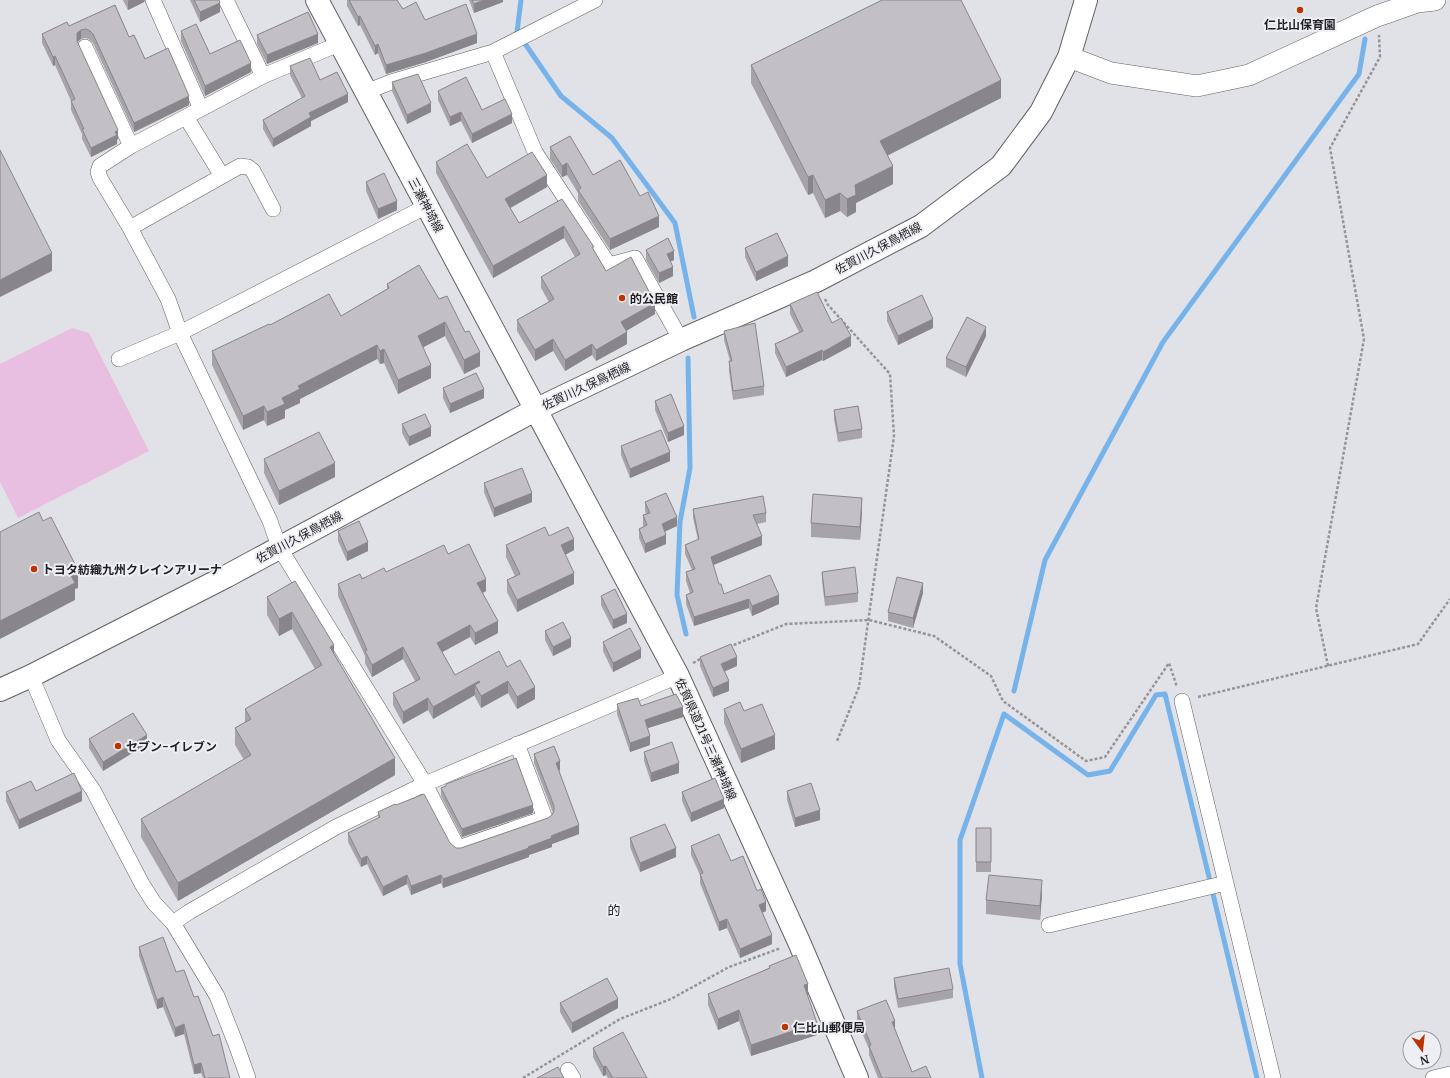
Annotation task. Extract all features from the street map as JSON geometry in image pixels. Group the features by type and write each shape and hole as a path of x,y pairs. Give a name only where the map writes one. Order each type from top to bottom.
{"main road":[{"name":"三瀬神埼線","path":"318,0 535,410"},
{"name":"佐賀川久保鳥栖線","path":"0,690 32,676 227,576 535,410 681,340 816,281 920,226 1001,166 1041,112 1069,57 1086,0"},
{"name":"佐賀県道21号三瀬神埼線","path":"535,410 678,676 798,942 856,1078"}],"street":[{"path":"153,0 201,108"},
{"path":"226,0 263,76"},
{"path":"366,92 391,82 493,52 595,0"},
{"path":"1069,57 1111,73 1197,86 1249,75 1377,16 1423,1"},
{"path":"341,44 263,76 201,108 131,146 100,166 98,172 168,299 180,333 270,521 279,547 424,784 458,848 545,818 517,744"},
{"path":"85,47 131,146"},
{"path":"493,52 535,152 609,265 635,258 681,340"},
{"path":"186,116 222,176"},
{"path":"130,228 240,166 248,167 253,171 273,208"},
{"path":"119,359 180,333 427,206"},
{"path":"32,676 58,740 94,790 142,884 154,903 173,923 217,996 238,1047 248,1078"},
{"path":"173,923 189,912 336,827 424,784 678,676"},
{"path":"1182,700 1273,1078"},
{"path":"1049,925 1226,883"},
{"path":"1432,1078 1450,1074"}],"path":[{"path":"1328,666 1316,608 1364,339 1330,148 1380,57 1377,16"},
{"path":"816,281 828,305 890,374 894,436 859,687 837,741"},
{"path":"727,648 786,624 869,620 934,636 991,676 1002,701 1086,761 1104,757 1169,663 1182,700 1418,644 1450,599"},
{"path":"678,676 698,659 705,656"},
{"path":"523,1078 620,1019 671,999 729,966 798,942"}],"shaded area":[{"path":"72,328 89,333 149,451 18,518 0,482 0,364"}],"building":[{"path":"194,0 219,0 220,3 200,12"},
{"path":"349,0 397,0 403,9 416,2 425,20 466,4 477,34 426,53 386,65 378,44 375,46 360,16 358,17"},
{"path":"472,0 484,0 474,4"},
{"path":"882,0 961,0 1001,80 880,141 893,166 855,185 856,195 847,199 840,193 825,200 813,175 808,177 751,65"},
{"path":"115,5 129,37 134,35 145,59 168,48 189,96 134,123 93,34 86,29 81,30 77,33 77,41 118,130 115,132 117,135 91,148 71,101 75,99 55,56 53,57 42,34 67,22 69,26"},
{"path":"308,12 318,34 267,55 257,35"},
{"path":"196,24 210,54 240,40 251,63 205,86 181,31"},
{"path":"310,58 320,80 337,72 348,94 309,113 311,117 273,139 263,120 305,96 290,66"},
{"path":"418,74 431,103 407,115 392,82"},
{"path":"466,77 482,110 505,99 512,114 472,134 461,112 450,117 438,91"},
{"path":"570,136 593,175 620,160 640,196 648,192 659,216 610,239 578,190 581,188 567,163 562,166 550,147"},
{"path":"467,144 487,178 532,152 547,175 505,199 519,223 562,199 594,247 592,247 606,271 631,257 655,303 621,322 627,332 596,350 592,344 565,360 553,339 535,350 517,320 554,299 541,277 580,254 564,226 493,266 436,162"},
{"path":"0,150 52,253 0,280"},
{"path":"384,173 397,201 378,209 366,182"},
{"path":"777,233 788,256 756,272 745,248"},
{"path":"668,238 674,251 667,254 673,267 659,273 646,250"},
{"path":"419,265 439,299 447,296 465,332 469,331 480,352 464,360 445,322 418,336 431,365 398,380 384,349 380,351 377,345 298,386 300,389 282,398 285,404 267,412 264,406 243,416 212,351 269,324 270,325 329,294 341,316 389,288 387,284"},
{"path":"817,292 832,323 841,318 851,336 823,352 822,350 786,367 775,344 803,331 790,304"},
{"path":"922,295 933,319 898,336 887,312"},
{"path":"967,317 986,327 966,367 946,358"},
{"path":"755,323 764,386 733,391 729,361 732,361 724,331"},
{"path":"476,373 484,389 450,404 443,388"},
{"path":"671,394 684,426 668,433 655,401"},
{"path":"858,406 862,429 838,433 834,410"},
{"path":"425,414 431,427 409,437 402,424"},
{"path":"661,430 670,452 630,469 621,446"},
{"path":"319,432 335,463 279,491 264,459"},
{"path":"522,468 532,493 494,508 484,483"},
{"path":"666,493 677,517 662,524 666,535 645,544 639,529 647,525 643,515 650,513 645,502"},
{"path":"813,494 862,498 860,527 811,523"},
{"path":"763,496 766,513 753,515 762,536 711,557 719,584 721,584 724,594 770,575 779,595 752,606 749,599 694,617 686,595 693,592 686,572 695,569 685,545 699,539 693,509"},
{"name":"トヨタ紡織九州クレインアリーナ","path":"39,512 43,521 51,517 78,570 70,574 75,583 0,621 0,532"},
{"path":"359,521 368,542 347,552 338,531"},
{"path":"545,527 549,536 568,527 574,539 561,545 574,573 517,600 507,580 520,574 506,545"},
{"path":"469,544 486,579 477,583 498,621 475,633 470,625 437,643 455,675 499,651 507,667 520,660 535,687 517,697 508,681 481,696 475,685 480,682 479,681 433,707 428,698 403,712 393,693 420,679 403,647 372,665 338,584 360,574 362,579 384,568 386,572 444,545 448,554"},
{"path":"855,567 858,593 825,597 822,572"},
{"path":"897,577 923,583 913,618 888,612"},
{"path":"295,581 334,645 330,647 395,758 178,883 141,819 251,755 235,728 251,719 245,709 322,665 292,612 279,619 267,597"},
{"path":"615,589 627,614 613,620 601,596"},
{"path":"563,622 571,638 553,647 545,631"},
{"path":"630,628 641,649 613,663 603,642"},
{"path":"731,644 737,657 721,664 729,681 713,688 700,657"},
{"path":"676,694 683,707 645,720 650,736 630,743 617,704 638,698 641,706"},
{"path":"740,702 744,711 762,704 775,735 741,749 724,709"},
{"name":"セブン-イレブン","path":"133,713 147,735 103,762 89,739"},
{"path":"672,742 679,763 651,773 644,752"},
{"path":"554,746 560,761 556,763 579,825 551,836 552,838 528,847 529,848 443,879 441,875 411,886 407,875 383,887 367,856 361,859 348,833 380,817 378,812 395,804 396,805 424,794 450,843 456,848 461,848 548,818 554,811 554,806 534,754"},
{"path":"516,758 533,805 462,829 441,788 446,786 446,784"},
{"path":"74,773 82,791 19,820 6,792 31,781 36,791"},
{"path":"715,778 724,799 691,813 682,792"},
{"path":"811,783 820,810 795,818 787,791"},
{"path":"665,824 676,848 640,863 630,838"},
{"path":"976,828 991,828 991,862 976,862"},
{"path":"719,834 731,861 743,856 757,891 761,889 766,902 759,905 772,935 740,949 727,919 719,922 700,874 703,873 691,846"},
{"path":"989,875 1042,880 1040,906 986,900"},
{"path":"163,937 176,972 184,970 194,997 198,996 213,1036 219,1034 230,1078 205,1078 201,1063 194,1065 184,1024 175,1028 163,997 157,1000 139,947"},
{"path":"796,955 808,984 804,985 817,1023 751,1045 739,1010 718,1019 708,994 770,968 769,966"},
{"path":"949,968 953,989 898,999 894,978"},
{"path":"607,978 618,999 572,1023 560,1003"},
{"path":"886,1000 895,1021 892,1022 912,1072 926,1066 931,1078 882,1078 869,1046 871,1045 857,1011"},
{"path":"623,1032 647,1078 613,1078 606,1066 603,1067 593,1048"},
{"path":"558,1067 564,1078 537,1078"}],"waterway":[{"path":"521,0 517,32 561,96 612,138 675,223 694,317"},
{"path":"1014,691 1045,560 1163,342 1359,74 1365,39"},
{"path":"686,634 677,595 680,522 690,468 688,358"},
{"path":"982,1078 960,964 960,840 1004,714 1088,775 1110,771 1156,695 1165,694 1209,877"},
{"path":"1213,894 1257,1078"}],"place":[{"name":"仁比山保育園","path":"1300,10"},
{"name":"的公民館","path":"622,298"},
{"name":"トヨタ紡織九州クレインアリーナ","path":"34,569"},
{"name":"セブン-イレブン","path":"118,746"},
{"name":"仁比山郵便局","path":"785,1027"}],"district":[{"name":"的","path":"614,910"}]}
